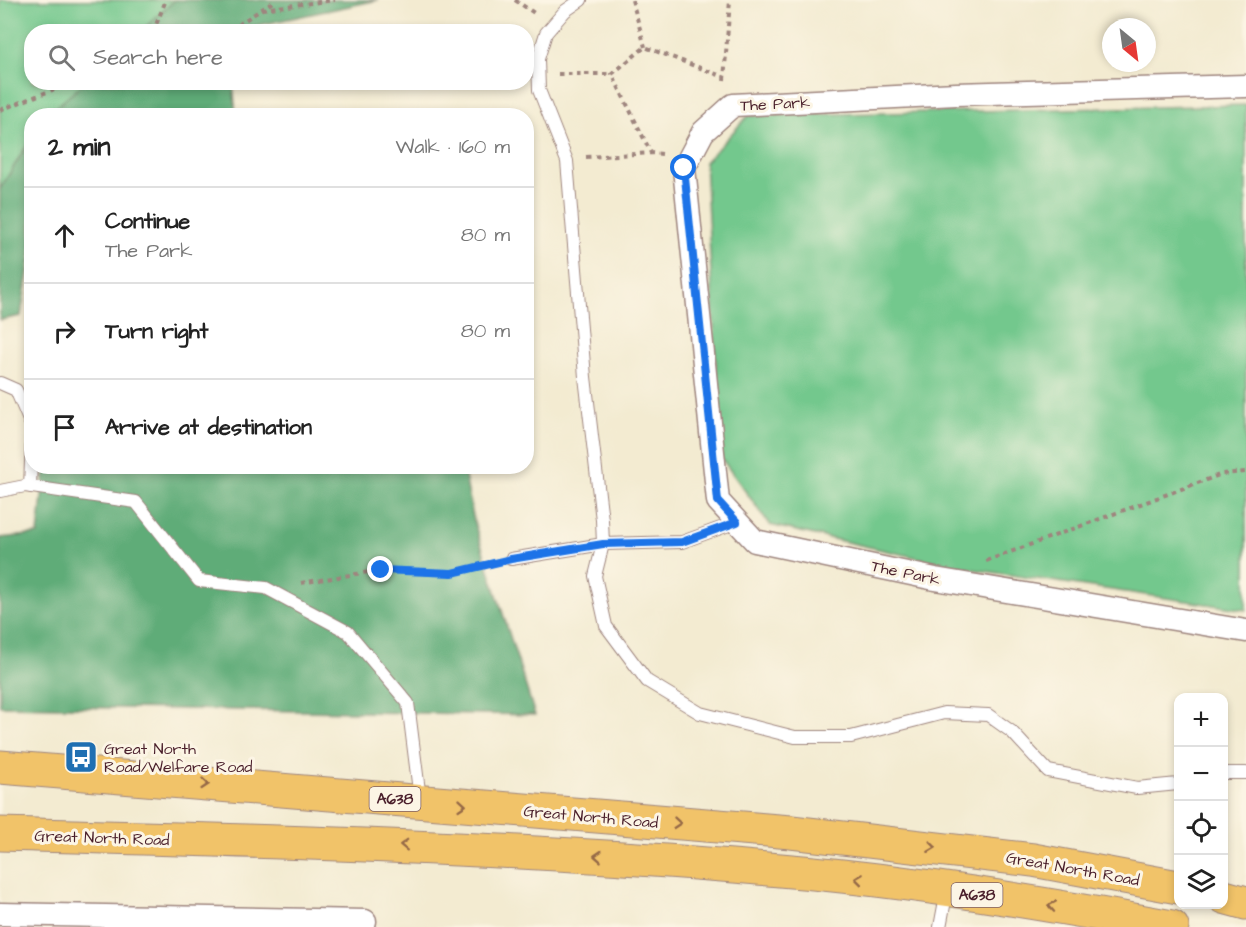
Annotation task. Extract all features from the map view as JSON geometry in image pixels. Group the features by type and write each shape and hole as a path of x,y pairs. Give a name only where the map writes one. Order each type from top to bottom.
{"highway":[{"name":"Great North Road","path":"0,767 791,832 1033,860 1174,886"},
{"name":"Great North Road","path":"0,834 420,846 561,853 782,870 947,890 1172,927"},
{"path":"1228,898 1246,903"}],"street":[{"name":"The Park","path":"1246,86 956,94 733,105 703,132 684,168 718,501 755,541 935,579 1246,631"},
{"path":"0,914 365,921"}],"lane":[{"path":"581,0 565,11 546,33 538,59 539,90 567,161 585,377 603,544 595,576 606,626 647,681 700,713 795,737 851,737 944,713 988,715 1012,732 1048,771 1137,788 1174,784"},
{"path":"0,383 16,390 24,408"},
{"path":"30,487 31,474"},
{"path":"0,491 30,487 136,502 199,581 266,588 348,632 408,703 420,801"},
{"path":"511,559 603,544 682,542 737,522"},
{"path":"1228,773 1246,773"},
{"path":"940,927 947,890"}],"path":[{"path":"156,24 166,0"},
{"path":"243,24 276,0"},
{"path":"262,9 335,0"},
{"path":"632,0 645,47"},
{"path":"730,0 724,85 733,105"},
{"path":"539,75 612,74 645,47"},
{"path":"645,47 724,77"},
{"path":"612,74 651,153"},
{"path":"0,110 52,90"},
{"path":"567,161 594,155 651,153 690,157"},
{"path":"978,563 1222,474 1246,472"},
{"path":"266,588 381,570 452,573 511,559"}],"green space":[{"path":"0,0 175,0 149,24 24,24 24,90 76,90 55,108 24,108 24,150 0,189"},
{"path":"175,0 378,0 264,24 149,24"},
{"path":"76,90 234,90 235,108 55,108"},
{"path":"1246,105 1246,610 964,568 770,525 721,458 705,162 748,116"},
{"path":"24,150 24,297 21,316 0,320 0,189"},
{"path":"44,474 465,474 474,522 535,715 0,706 0,538 38,534"}],"place":[{"name":"Great North Road/Welfare Road","path":"81,757"}],"route":[{"path":"381,570 452,573 511,559 603,544 682,542 737,522 718,501 684,168"}]}
